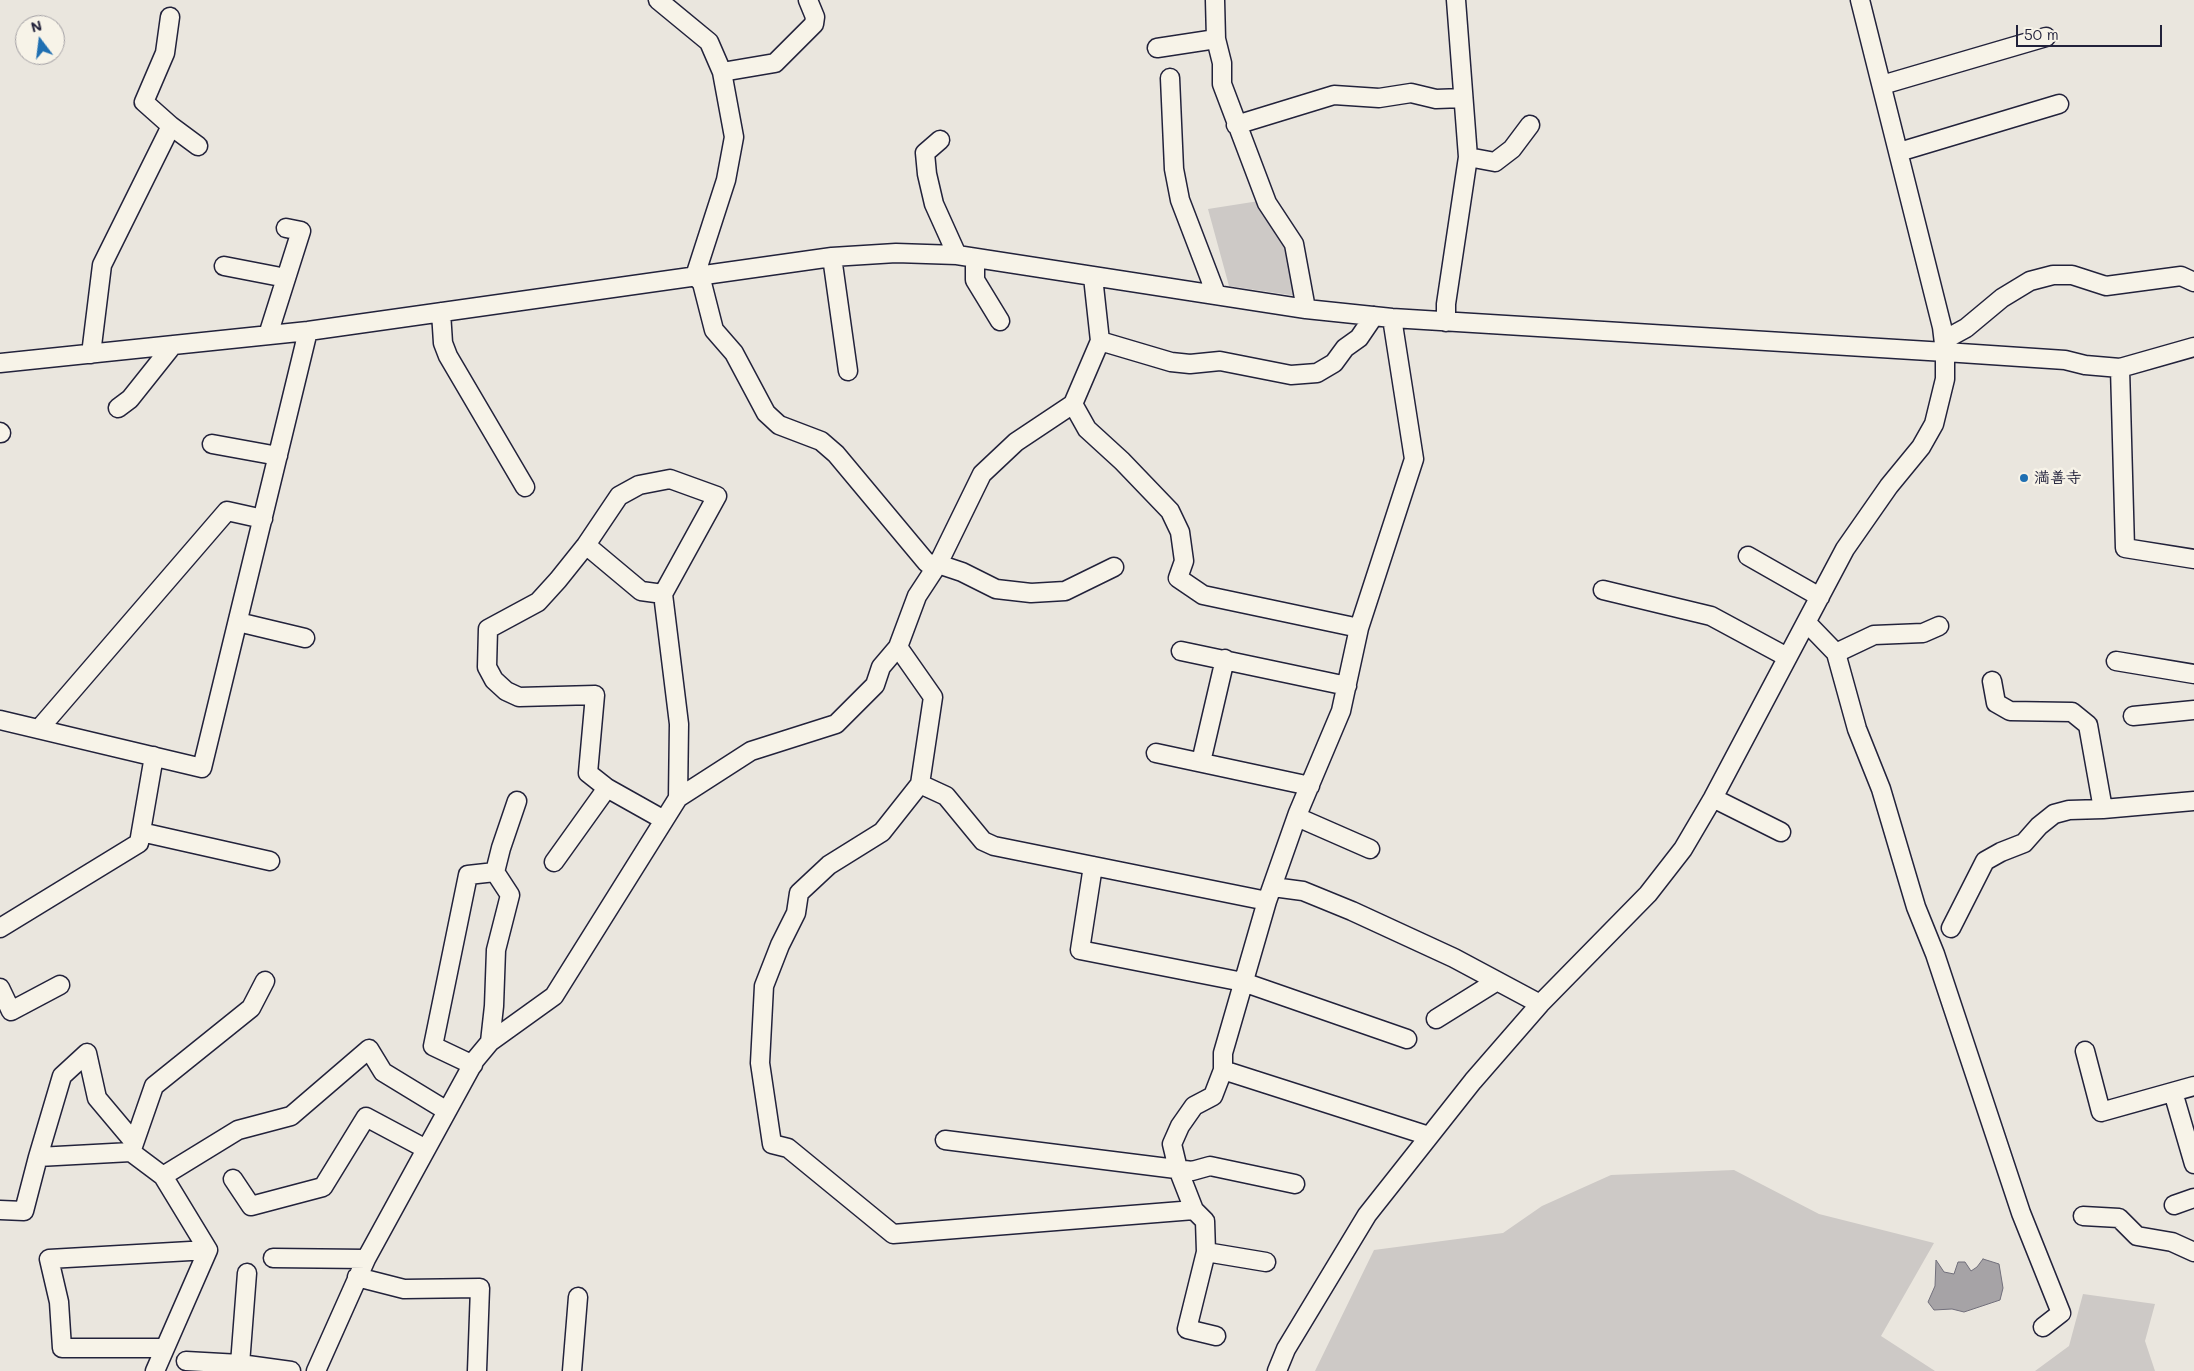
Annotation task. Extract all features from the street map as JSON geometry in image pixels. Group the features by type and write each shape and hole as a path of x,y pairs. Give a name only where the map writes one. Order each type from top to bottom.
{"street":[{"path":"658,0 709,42 722,72 734,137 726,180 695,276"},
{"path":"722,72 776,63 814,24 815,17 808,0"},
{"path":"1215,0 1216,39 1222,63 1222,84 1267,203 1294,244 1306,309"},
{"path":"1446,322 1446,304 1468,157 1456,0"},
{"path":"1277,1371 1286,1349 1367,1215 1473,1081 1540,1004 1648,894 1683,849 1713,798 1845,549 1889,486 1921,447 1934,424 1945,379 1945,346 1899,152 1860,0"},
{"path":"170,17 165,53 144,102 198,146"},
{"path":"1882,85 2046,37"},
{"path":"1157,48 1216,39"},
{"path":"1170,78 1174,169 1180,200 1216,294"},
{"path":"1236,124 1334,95 1380,98 1411,93 1436,99 1463,98"},
{"path":"1899,152 2059,104"},
{"path":"1468,157 1495,162 1512,149 1530,125"},
{"path":"91,354 102,265 172,126"},
{"path":"940,140 925,153 927,174 934,204 957,255"},
{"path":"268,335 301,231 286,228"},
{"path":"0,363 308,331 832,257 896,253 957,255 1306,309 1446,322 1945,346 2120,368 2194,347"},
{"path":"832,257 848,371"},
{"path":"975,258 975,280 1000,321"},
{"path":"224,266 286,278"},
{"path":"1945,346 2002,298 2030,280 2052,275 2072,275 2106,286 2181,276 2194,282"},
{"path":"695,276 702,283 714,330 734,353 766,413 779,425 821,441 836,454 927,564 938,564 962,572 996,589 1031,593 1065,591 1114,567"},
{"path":"316,1371 366,1259 472,1064 490,1042 554,996 678,798 751,751 836,724 875,685 881,667 898,647 917,596 938,564 982,474 1016,442 1073,404 1100,341 1093,276"},
{"path":"441,312 443,343 448,356 525,487"},
{"path":"1100,341 1171,362 1190,364 1220,362 1290,375 1317,373 1334,363 1345,348 1359,338 1374,316"},
{"path":"1216,1336 1187,1330 1206,1252 1206,1221 1194,1210 1178,1169 1172,1144 1194,1106 1213,1096 1223,1070 1223,1053 1270,894 1297,817 1341,710 1359,628 1414,458 1392,318"},
{"path":"0,720 202,768 308,331"},
{"path":"118,408 130,399 173,345"},
{"path":"2120,368 2125,548 2194,560"},
{"path":"1073,404 1088,428 1170,511 1180,532 1184,561 1178,578 1203,595 1359,628"},
{"path":"212,444 278,456"},
{"path":"664,820 607,788 588,773 595,695 519,697 506,692 494,680 487,667 488,629 538,602 586,545 619,496 639,485 670,479 717,496 663,594 679,724 678,798"},
{"path":"39,729 227,511 263,519"},
{"path":"586,545 641,591 663,594"},
{"path":"1748,556 1820,597"},
{"path":"1603,590 1711,616 1787,657"},
{"path":"238,622 305,638"},
{"path":"1807,623 1836,653 1858,729 1881,789 1916,906 1935,954 2021,1213 2061,1313 2043,1326"},
{"path":"1836,653 1874,635 1924,633 1939,626"},
{"path":"898,647 933,697 920,784 882,832 829,864 799,894 796,913 780,945 764,986 760,1063 772,1144 788,1148 893,1234 1194,1210"},
{"path":"1181,651 1347,686"},
{"path":"1201,762 1224,659"},
{"path":"2116,661 2194,674"},
{"path":"1992,680 1996,703 2010,711 2072,712 2088,725 2103,809"},
{"path":"2133,716 2194,710"},
{"path":"1156,753 1310,786"},
{"path":"0,928 139,843 154,756"},
{"path":"920,784 946,796 983,841 994,846 1093,866 1270,894 1303,890 1454,958 1540,1004"},
{"path":"554,862 607,788"},
{"path":"1713,798 1781,832"},
{"path":"490,1042 494,1006 496,950 510,895 495,872 517,801"},
{"path":"1951,928 1985,861 2024,843 2039,826 2054,814 2069,810 2194,801"},
{"path":"1297,817 1370,849"},
{"path":"141,832 270,861"},
{"path":"1093,866 1080,950 1243,982 1407,1039"},
{"path":"472,1064 433,1046 468,876 495,872"},
{"path":"132,1147 154,1086 251,1008 265,981"},
{"path":"1436,1019 1497,981"},
{"path":"0,988 11,1011 60,985"},
{"path":"163,1176 238,1130 291,1116 369,1049 383,1072 447,1111"},
{"path":"2085,1051 2101,1112 2194,1086"},
{"path":"0,1210 24,1211 62,1076 87,1053 97,1098 132,1147 163,1176 208,1250"},
{"path":"1223,1070 1429,1136"},
{"path":"2172,1092 2194,1164"},
{"path":"233,1179 251,1206 323,1187 366,1116 426,1149"},
{"path":"945,1140 1192,1171 1210,1166 1294,1184"},
{"path":"38,1157 132,1147"},
{"path":"2174,1205 2194,1198"},
{"path":"2083,1216 2119,1218 2137,1236 2172,1242 2194,1252"},
{"path":"165,1348 62,1348 59,1302 49,1259 208,1250"},
{"path":"155,1371 208,1250"},
{"path":"1206,1252 1266,1262"},
{"path":"273,1258 366,1259"},
{"path":"240,1364 247,1273"},
{"path":"357,1277 404,1289 480,1288 477,1371"},
{"path":"572,1371 578,1296"},
{"path":"186,1361 240,1364 291,1371"}],"shaded area":[{"path":"1259,201 1290,245 1297,296 1229,286 1208,209"},
{"path":"1734,1170 1819,1214 1934,1243 1881,1336 1935,1371 1315,1371 1374,1250 1503,1233 1542,1206 1611,1175"},
{"path":"1983,1259 1999,1264 2003,1288 2000,1300 1964,1312 1952,1309 1934,1310 1928,1302 1935,1286 1936,1260 1944,1272 1954,1274 1958,1262 1965,1262 1971,1271"},
{"path":"2083,1294 2155,1304 2145,1341 2155,1371 2035,1371 2069,1346"}],"place":[{"name":"満善寺","path":"2024,478"}]}
